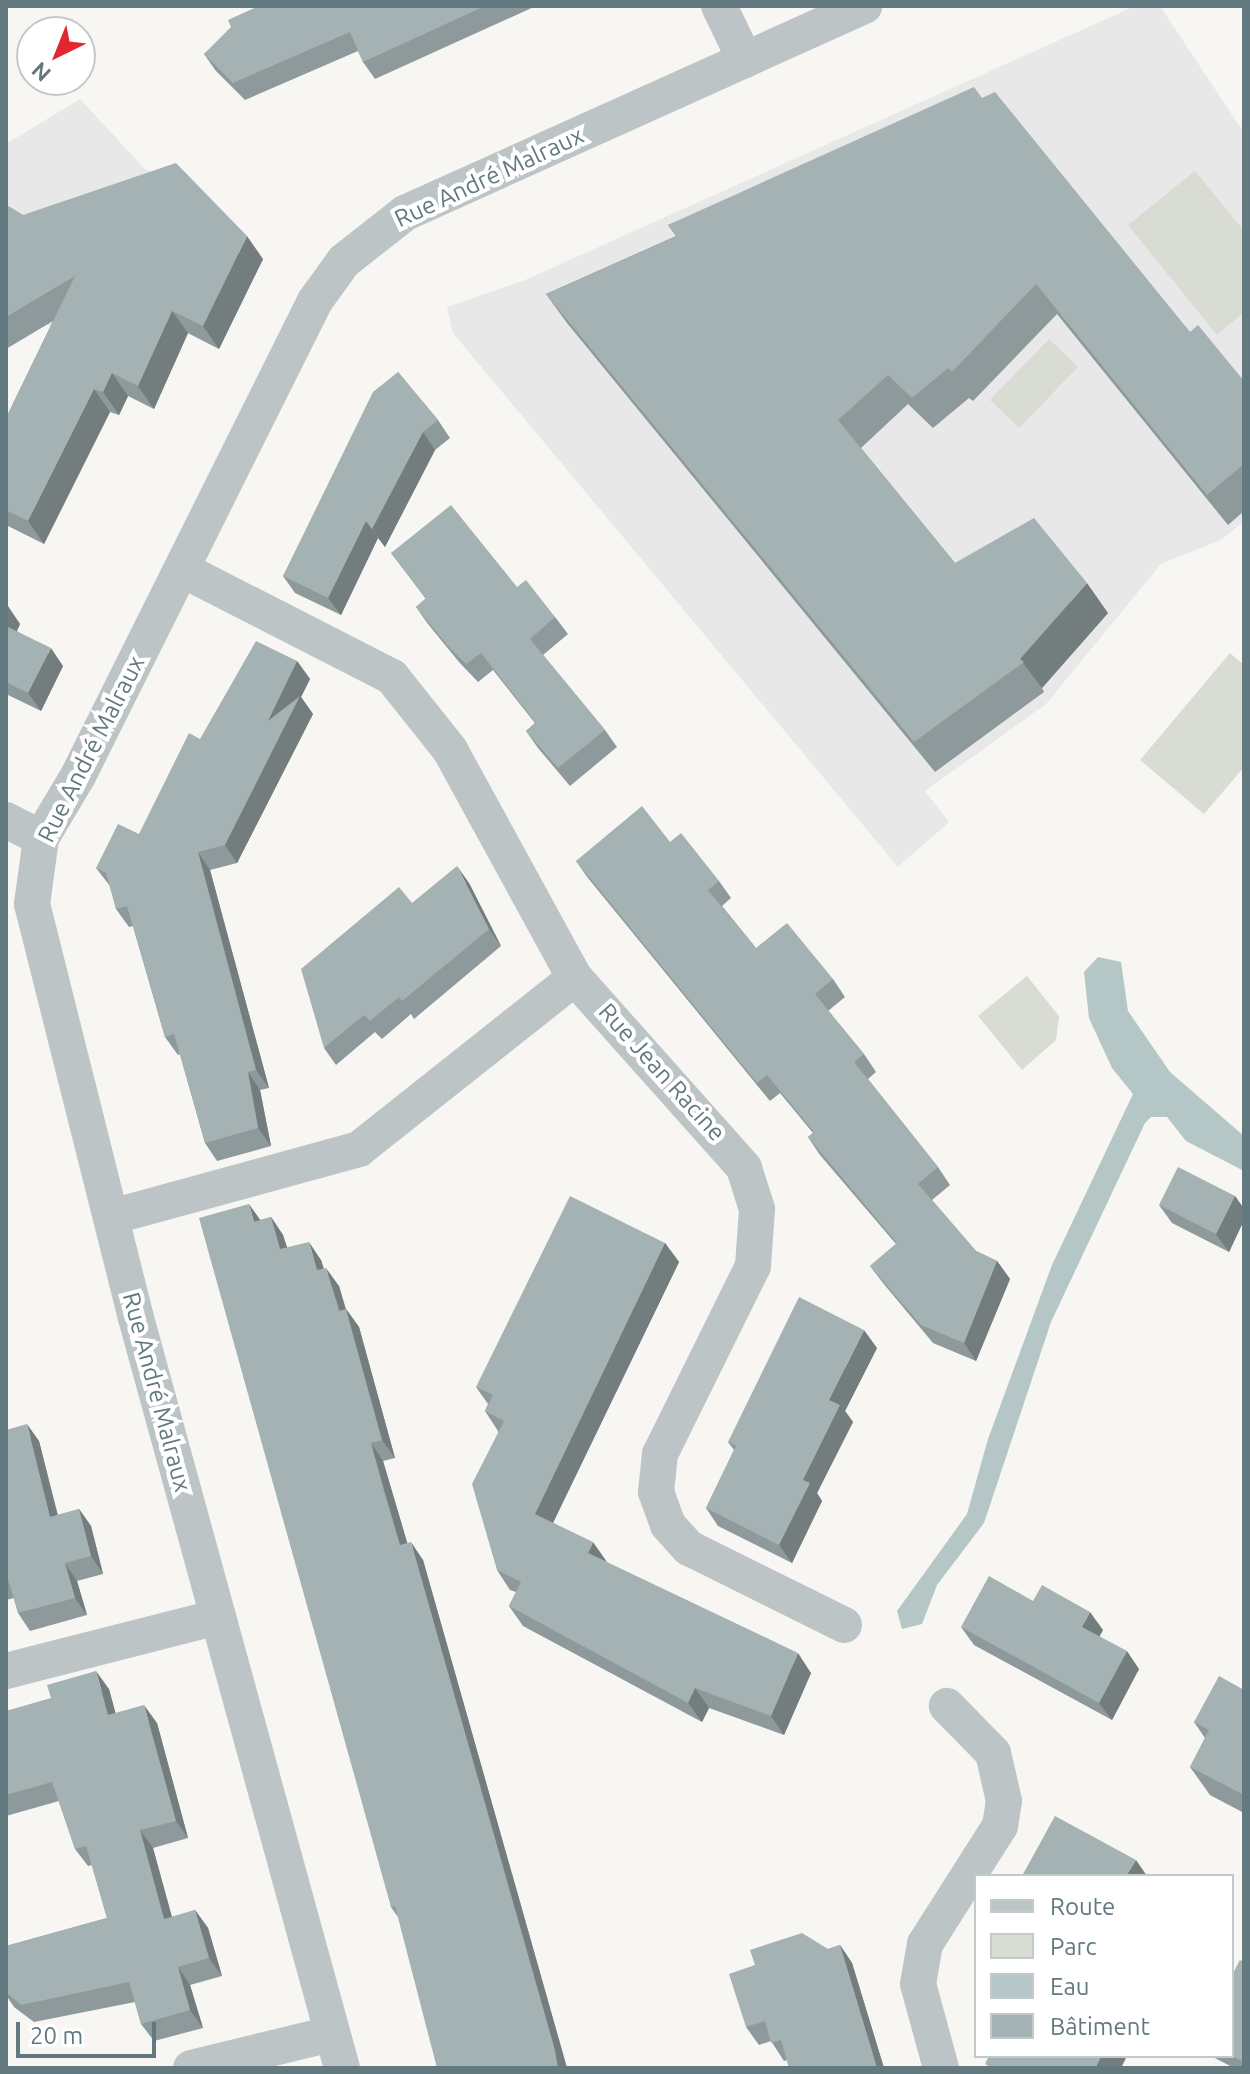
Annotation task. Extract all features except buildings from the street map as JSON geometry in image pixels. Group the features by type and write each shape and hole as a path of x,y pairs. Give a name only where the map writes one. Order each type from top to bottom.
{"street":[{"path":"719,6 745,60"},
{"name":"Rue André Malraux","path":"342,2068 111,1217 32,904 41,838 78,776 315,301 360,246 405,213 864,6"},
{"name":"Rue Jean Racine","path":"183,570 392,677 450,750 575,978 733,1150 757,1209 753,1266 660,1454 656,1473 661,1511 677,1538 696,1552 844,1625"},
{"path":"6,820 41,838"},
{"path":"111,1217 359,1149 575,978"},
{"path":"6,1671 218,1617"},
{"path":"941,2068 918,1984 925,1944 1000,1826 1004,1801 993,1753 947,1706"},
{"path":"191,2068 331,2034"}],"shaded area":[{"path":"1135,6 1160,6 1244,133 1244,521 1221,540 1161,564 1046,704 925,791 949,822 898,867 453,333 447,307 525,280"},
{"path":"80,99 145,169 194,189 219,349 166,323 124,363 31,317 6,331 6,144"}],"green space":[{"path":"1195,171 1244,231 1244,312 1217,335 1128,225"},
{"path":"1049,339 1078,367 1019,428 990,400"},
{"path":"1230,653 1244,665 1244,767 1204,814 1140,760"},
{"path":"1027,976 1059,1016 1056,1040 1022,1070 978,1016"}],"water":[{"path":"1098,957 1121,962 1128,1011 1170,1072 1244,1136 1244,1171 1186,1141 1167,1117 1151,1117 1145,1123 1051,1322 984,1523 937,1585 922,1624 902,1629 897,1611 967,1514 988,1439 1052,1265 1133,1094 1112,1068 1089,1018 1084,972"}]}
